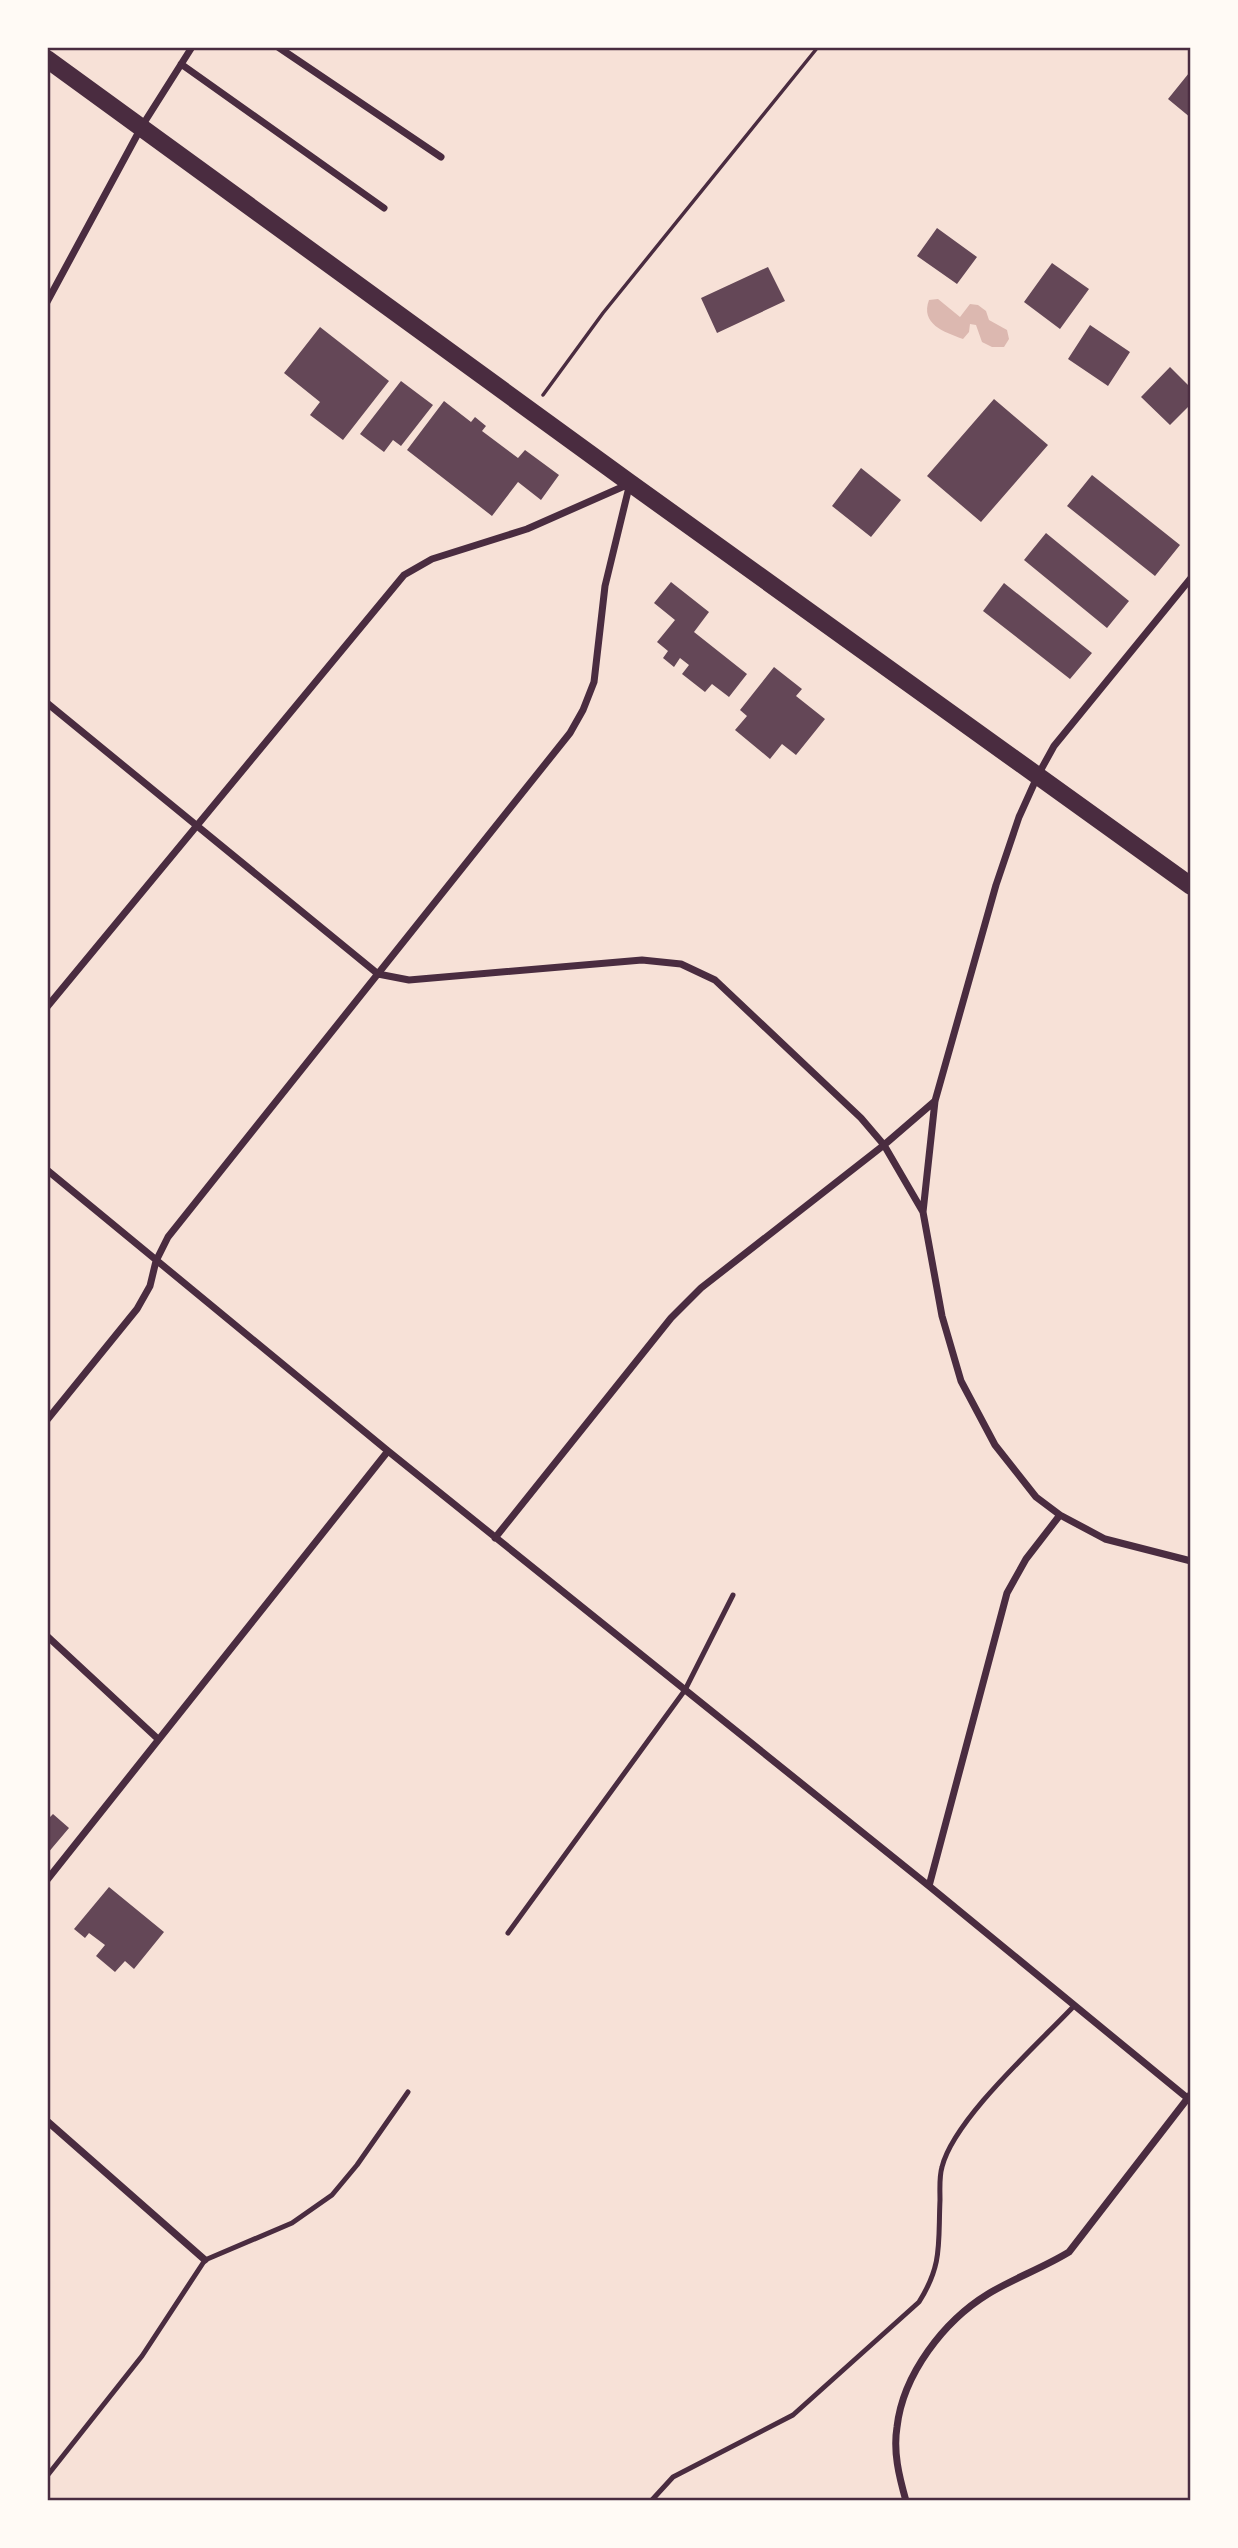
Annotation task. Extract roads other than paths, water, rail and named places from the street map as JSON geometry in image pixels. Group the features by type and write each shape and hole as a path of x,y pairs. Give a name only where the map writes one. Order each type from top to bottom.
{"main road":[{"path":"48,61 142,126 629,483 1191,886"}],"street":[{"path":"47,302 142,126 192,47"},
{"path":"278,47 441,157"},
{"path":"181,64 384,208"},
{"path":"47,1007 404,575 432,559 527,529 629,483"},
{"path":"47,1420 137,1309 150,1286 156,1261 167,1237 570,733 594,682 605,586 629,483"},
{"path":"1191,578 1054,746 1019,817 996,885 935,1101 923,1212 942,1316 961,1381 996,1445 1036,1497 1060,1515 1105,1539 1191,1561"},
{"path":"47,703 378,974 410,980 642,960 681,964 715,981 861,1118 884,1144 923,1212"},
{"path":"495,1538 671,1318 701,1288 935,1101"},
{"path":"47,1170 495,1538 1189,2098 1069,2252 988,2294 950,2324 925,2355 906,2392 897,2427 897,2466 905,2501"},
{"path":"47,1880 388,1451"},
{"path":"929,1886 1007,1593 1026,1559 1060,1515"},
{"path":"47,1636 158,1738"},
{"path":"47,2121 205,2260"}],"lane":[{"path":"508,1933 685,1690 733,1595"},
{"path":"651,2501 673,2477 793,2415 919,2302 931,2283 938,2264 941,2169 951,2144 979,2105 1073,2007"},
{"path":"47,2476 142,2356 205,2260 292,2224 332,2195 357,2165 408,2092"}]}
